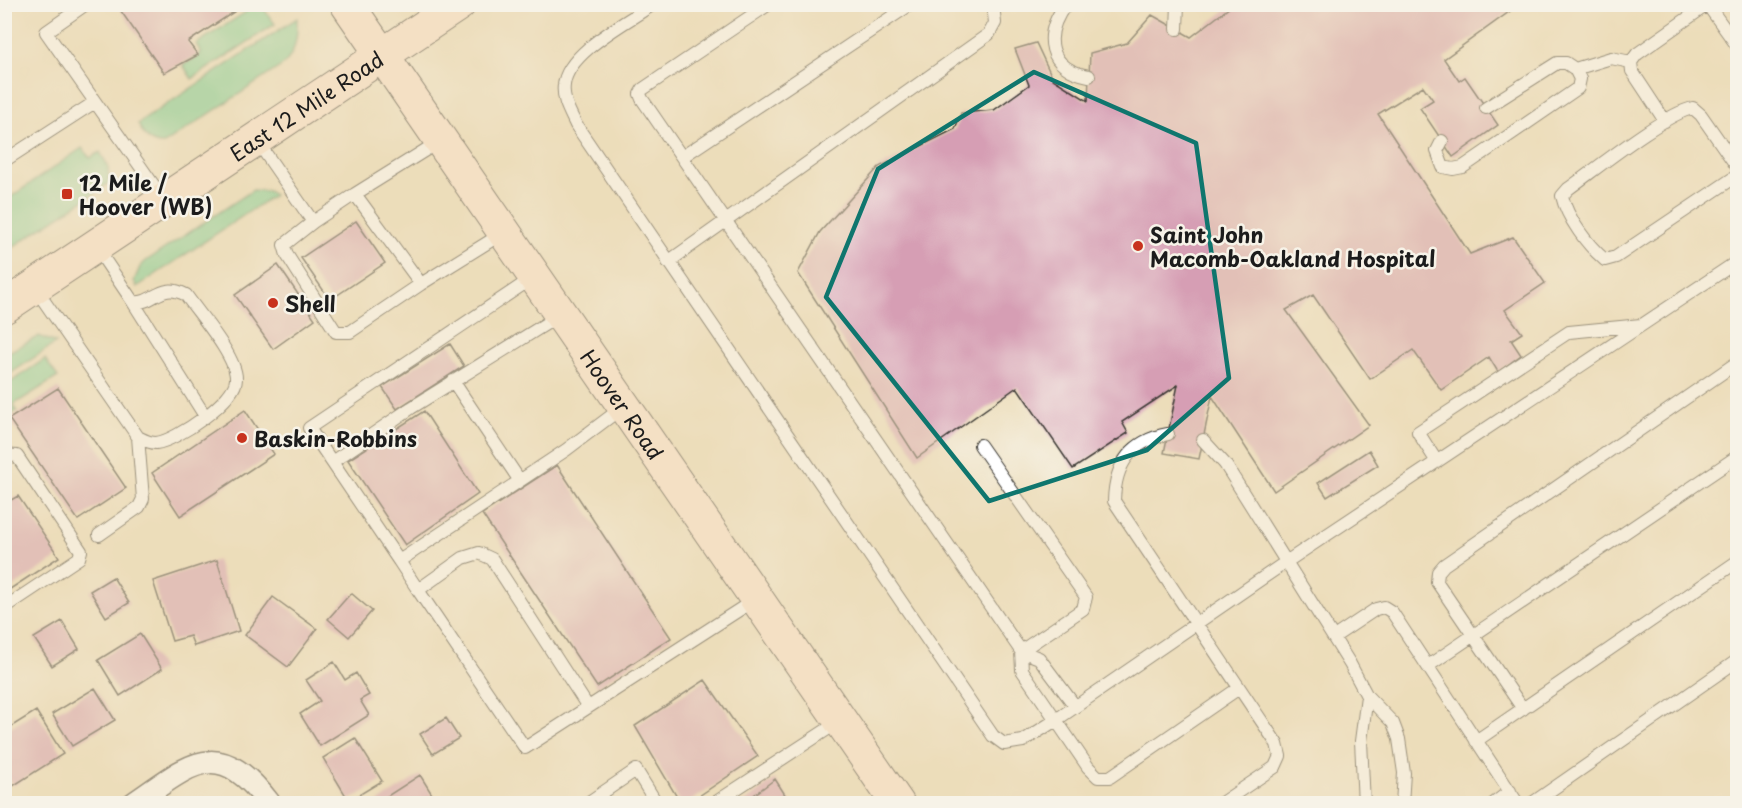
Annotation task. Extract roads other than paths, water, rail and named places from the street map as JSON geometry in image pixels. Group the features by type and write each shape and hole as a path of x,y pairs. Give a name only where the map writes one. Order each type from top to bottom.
{"main road":[{"name":"Hoover Road","path":"347,4 898,804"},
{"name":"East 12 Mile Road","path":"4,307 257,141 459,4"}],"street":[{"path":"133,804 172,777 203,762 219,760 242,772 270,804"}],"lane":[{"path":"86,4 46,32 165,201"},
{"path":"653,4 582,53 572,65 564,83 565,101 576,125 993,736 1004,744 1023,741 1056,720 1286,562 1737,261"},
{"path":"769,4 643,89 640,94 1021,651 1022,670 1088,767 1098,777 1110,777 1239,688"},
{"path":"682,158 911,4"},
{"path":"668,262 989,34 995,23 993,4"},
{"path":"1066,4 1052,31 1052,49 1061,64 1073,73 1089,76"},
{"path":"1177,29 1178,4"},
{"path":"1665,121 1632,71 1631,62 1637,54 1708,5 1737,47"},
{"path":"1575,69 1611,58 1631,62"},
{"path":"1442,141 1437,151 1443,167 1453,169 1463,167 1578,88 1580,79 1575,69 1566,63 1557,63 1486,108"},
{"path":"4,161 95,102"},
{"path":"1737,168 1694,108 1682,110 1665,121 1568,189 1562,196 1565,207 1597,253 1605,260 1616,257 1737,176"},
{"path":"440,140 313,222 284,245 286,255 336,332 350,332 504,232"},
{"path":"257,141 313,222"},
{"path":"355,194 421,284"},
{"path":"96,246 205,416"},
{"path":"535,277 309,428 525,748 757,598"},
{"path":"34,287 138,437 147,442 164,441 205,416 231,393 237,380 231,361 186,296 177,290 166,290 142,302 134,302"},
{"path":"332,462 453,381 561,315"},
{"path":"1437,462 1418,432 1569,332 1642,325"},
{"path":"1524,709 1437,582 1438,572 1444,565 1737,362"},
{"path":"453,381 519,481"},
{"path":"399,561 519,481 624,406"},
{"path":"1168,434 1142,442 1125,456 1115,483 1114,501 1277,744 1280,756 1275,767 1220,804"},
{"path":"99,535 139,507 143,499 138,437"},
{"path":"1203,440 1225,465 1334,637 1367,696 1389,717 1399,739 1404,773 1402,804"},
{"path":"980,445 1086,597 1083,609 1021,651"},
{"path":"4,455 17,456 81,551 79,558 4,608"},
{"path":"1428,666 1737,456"},
{"path":"418,590 464,558 479,553 492,559 588,707"},
{"path":"1476,741 1737,561"},
{"path":"1334,637 1384,607 1392,612 1518,804"},
{"path":"1021,651 1039,658 1075,706"},
{"path":"1531,804 1737,660"},
{"path":"1364,804 1361,730 1367,696"},
{"path":"713,804 841,720"},
{"path":"586,804 636,770 657,804"},
{"path":"1493,804 1510,791"}],"place":[{"name":"12 Mile / Hoover (WB)","path":"67,194"},
{"name":"Saint John Macomb-Oakland Hospital","path":"1138,246"},
{"name":"Shell","path":"273,303"},
{"name":"Baskin-Robbins","path":"242,438"}]}
